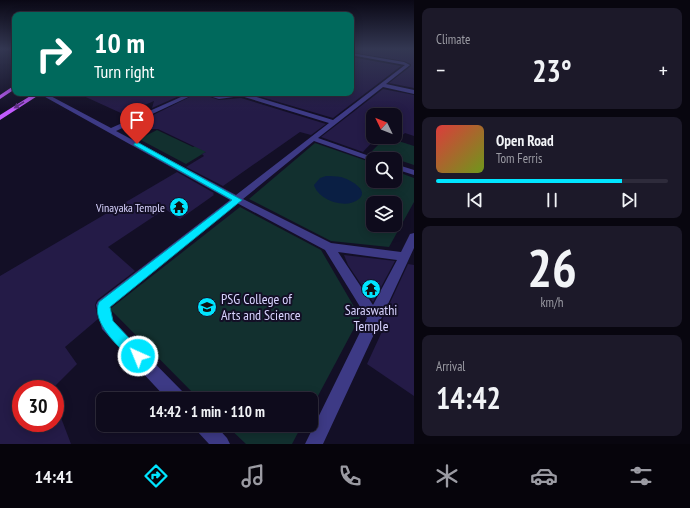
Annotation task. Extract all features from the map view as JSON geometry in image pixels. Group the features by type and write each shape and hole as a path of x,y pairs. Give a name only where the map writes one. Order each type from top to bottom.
{"main road":[{"path":"0,97 12,89"},
{"path":"0,118 35,96"}],"street":[{"path":"171,392 107,324 103,305 238,200 313,138 382,85 405,70"},
{"path":"382,85 414,92"},
{"path":"46,96 112,130 238,200 329,247 404,257"},
{"path":"112,130 187,96"},
{"path":"215,96 226,96"},
{"path":"248,96 334,122"},
{"path":"313,138 366,156"},
{"path":"402,169 414,173"},
{"path":"314,444 414,237"},
{"path":"329,247 374,318"},
{"path":"210,432 221,444"}],"green space":[{"path":"243,121 252,124 186,164 139,139 157,130 193,147"},
{"path":"402,142 414,146 414,165 402,161 402,152 372,151 379,144 402,144"},
{"path":"315,143 366,161 366,188 402,188 402,174 414,178 414,202 402,224 402,196 366,196 366,232 397,232 389,247 331,241 249,199"},
{"path":"240,207 321,250 360,317 318,396 318,392 192,392 110,309"},
{"path":"233,432 298,432 292,444 246,444"}],"water":[{"path":"326,176 341,177 349,180 357,185 362,192 362,196 359,199 347,204 333,202 327,199 321,195 314,185 320,178"}],"building":[{"path":"354,70 396,70 333,118 258,96 354,96"},
{"path":"406,70 414,70 414,88 389,83"},
{"path":"383,89 414,95 414,136 405,133 402,136 402,108 366,108 366,144 370,144 363,152 321,137"},
{"path":"84,96 179,96 152,108 154,101 123,114"},
{"path":"192,96 207,96 219,100 241,98 326,124 311,135 300,132 223,186 186,167 204,156 202,154 206,152 158,129 149,129 151,116"},
{"path":"177,172 214,193 214,195 180,219 165,209 108,247 135,271 97,300 95,305 98,319 65,347 77,364 61,380 12,380 12,432 64,432 64,426 71,444 0,444 0,276"},
{"name":"Saraswathi Temple","path":"344,255 395,261 373,302 348,265"},
{"path":"408,264 414,265 414,396 367,364 385,325 382,320"}],"place":[{"name":"Vinayaka Temple","path":"179,207"},
{"name":"Saraswathi Temple","path":"371,289"},
{"name":"PSG College of Arts and Science","path":"207,307"}],"route":[{"path":"137,144 238,200 103,305 107,324 138,356"}]}
